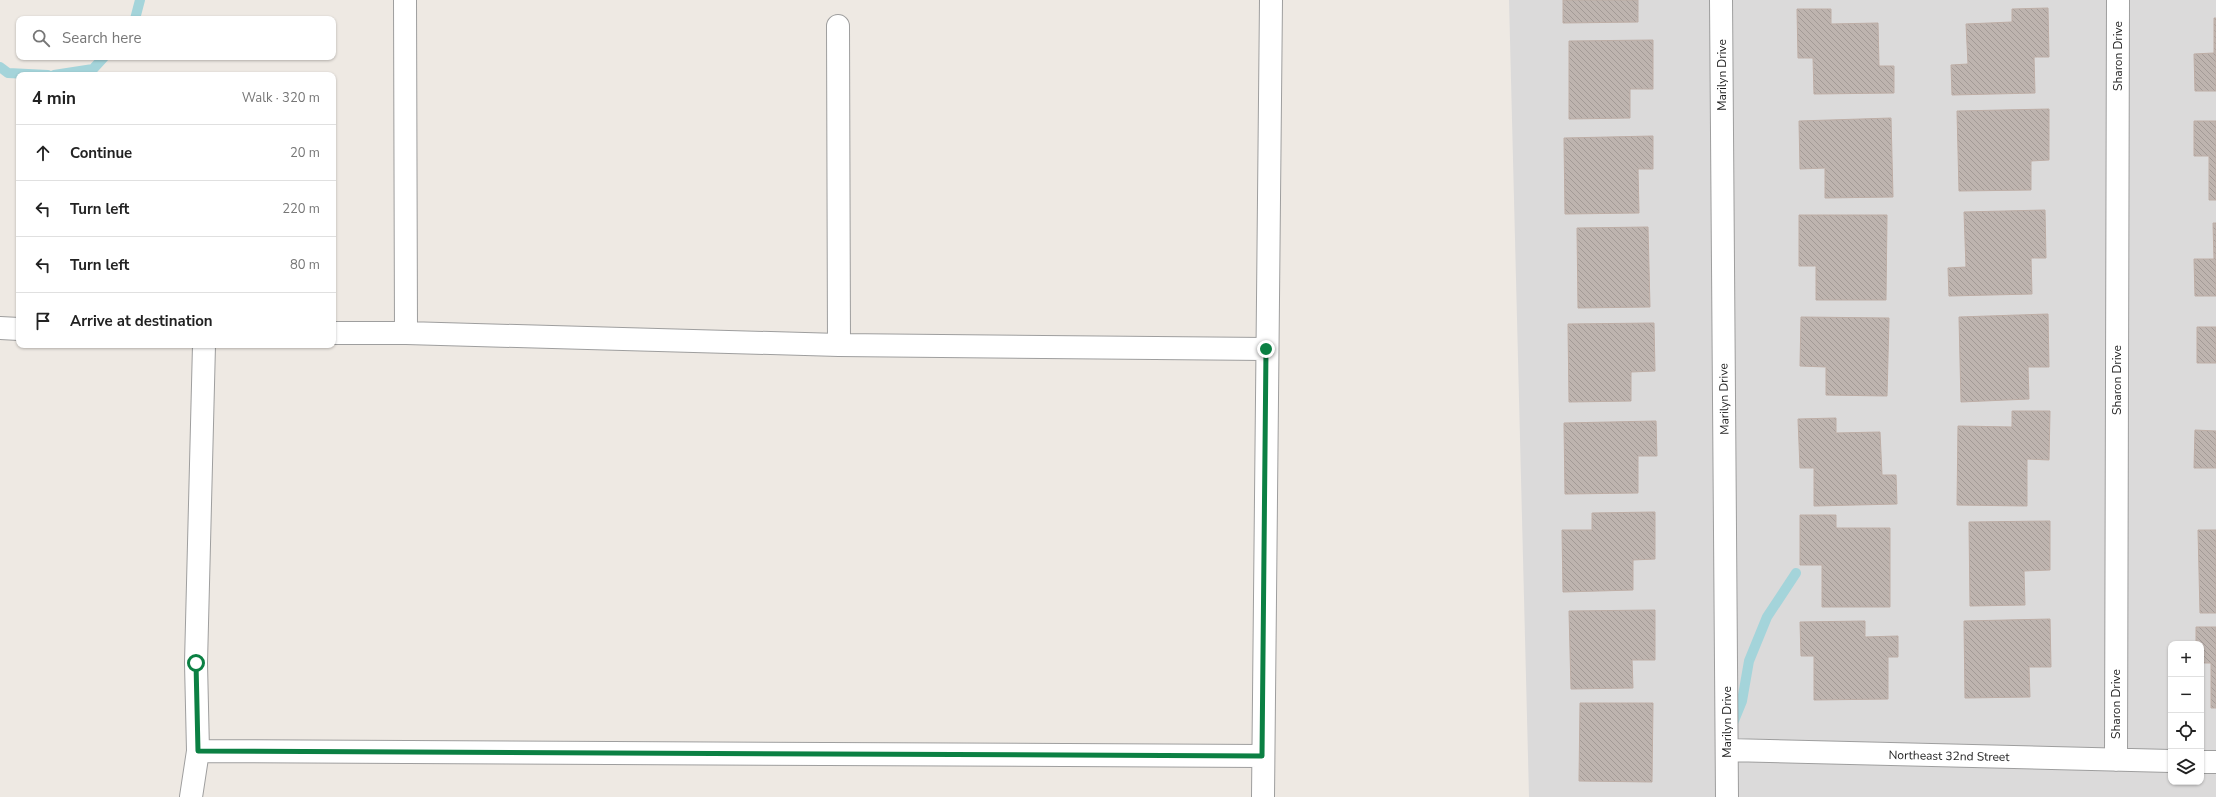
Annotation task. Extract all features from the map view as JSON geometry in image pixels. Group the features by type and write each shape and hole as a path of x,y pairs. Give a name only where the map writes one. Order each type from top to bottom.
{"street":[{"path":"405,0 406,333"},
{"path":"1263,797 1262,756 1266,349 1271,0"},
{"name":"Marilyn Drive","path":"1721,0 1727,797"},
{"name":"Sharon Drive","path":"2116,760 2118,0"},
{"path":"838,26 839,344"},
{"path":"0,328 16,329"},
{"path":"336,333 406,333 839,344 1266,349"},
{"path":"191,797 198,751 196,663 204,348"},
{"name":"Northeast 32nd Street","path":"1727,750 2168,761"},
{"path":"198,751 1262,756"},
{"path":"2204,762 2216,762"}],"shaded area":[{"path":"1509,0 2216,0 2216,797 1529,797"}],"building":[{"path":"1563,0 1638,0 1638,22 1563,23"},
{"path":"2048,8 2049,57 2034,57 2035,93 1952,95 1951,65 1968,64 1966,24 2012,22 2012,9"},
{"path":"1797,9 1831,9 1831,24 1878,23 1879,66 1894,66 1894,93 1814,94 1813,58 1798,58"},
{"path":"2214,18 2216,18 2216,91 2195,91 2194,54 2214,53"},
{"path":"1653,40 1653,89 1630,89 1630,118 1569,119 1569,41"},
{"path":"2049,109 2049,160 2031,161 2031,190 1959,191 1957,111"},
{"path":"1891,118 1893,197 1825,198 1825,168 1800,169 1799,121"},
{"path":"2194,121 2216,121 2216,200 2209,200 2209,156 2194,156"},
{"path":"1653,136 1653,169 1638,169 1639,213 1565,214 1564,138"},
{"path":"2045,210 2046,258 2031,258 2032,294 1949,296 1948,268 1966,267 1964,212"},
{"path":"1799,215 1887,215 1886,300 1816,300 1816,266 1799,266"},
{"path":"2213,223 2216,223 2216,296 2195,296 2194,259 2214,259"},
{"path":"1648,227 1650,307 1578,308 1577,228"},
{"path":"2048,314 2049,367 2028,367 2029,399 1961,402 1959,317"},
{"path":"1801,317 1889,318 1887,396 1826,395 1826,367 1800,366"},
{"path":"1654,323 1655,371 1631,372 1631,401 1569,402 1568,324"},
{"path":"2197,327 2216,327 2216,363 2197,363"},
{"path":"2012,411 2050,411 2049,460 2027,459 2027,506 1957,505 1958,426 2012,427"},
{"path":"1836,418 1836,433 1880,432 1882,475 1896,475 1897,504 1814,506 1814,468 1800,468 1798,419"},
{"path":"1656,421 1657,456 1638,456 1638,493 1565,494 1564,423"},
{"path":"2195,430 2216,431 2216,468 2194,468"},
{"path":"1655,512 1655,559 1633,560 1633,590 1563,592 1562,530 1592,530 1592,513"},
{"path":"1800,515 1836,515 1836,528 1890,528 1890,607 1822,607 1822,565 1800,565"},
{"path":"2050,521 2050,570 2024,571 2025,605 1970,606 1969,522"},
{"path":"2198,530 2216,530 2216,613 2200,613"},
{"path":"1655,610 1655,660 1632,660 1633,688 1571,689 1569,611"},
{"path":"2050,619 2051,667 2029,667 2030,697 1965,698 1964,621"},
{"path":"1865,621 1865,637 1898,636 1898,657 1888,657 1888,699 1814,700 1814,656 1801,656 1800,622"},
{"path":"2196,627 2216,627 2216,708 2211,708 2211,663 2204,663 2204,641 2196,641"},
{"path":"1580,703 1653,703 1652,782 1579,781"}],"waterway":[{"path":"136,16 140,0"},
{"path":"74,72 93,69 101,60"},
{"path":"0,67 8,73 16,73"},
{"path":"1733,723 1742,701 1749,661 1767,617 1796,573"}],"route":[{"path":"196,663 198,751 1262,756 1266,349"}]}
